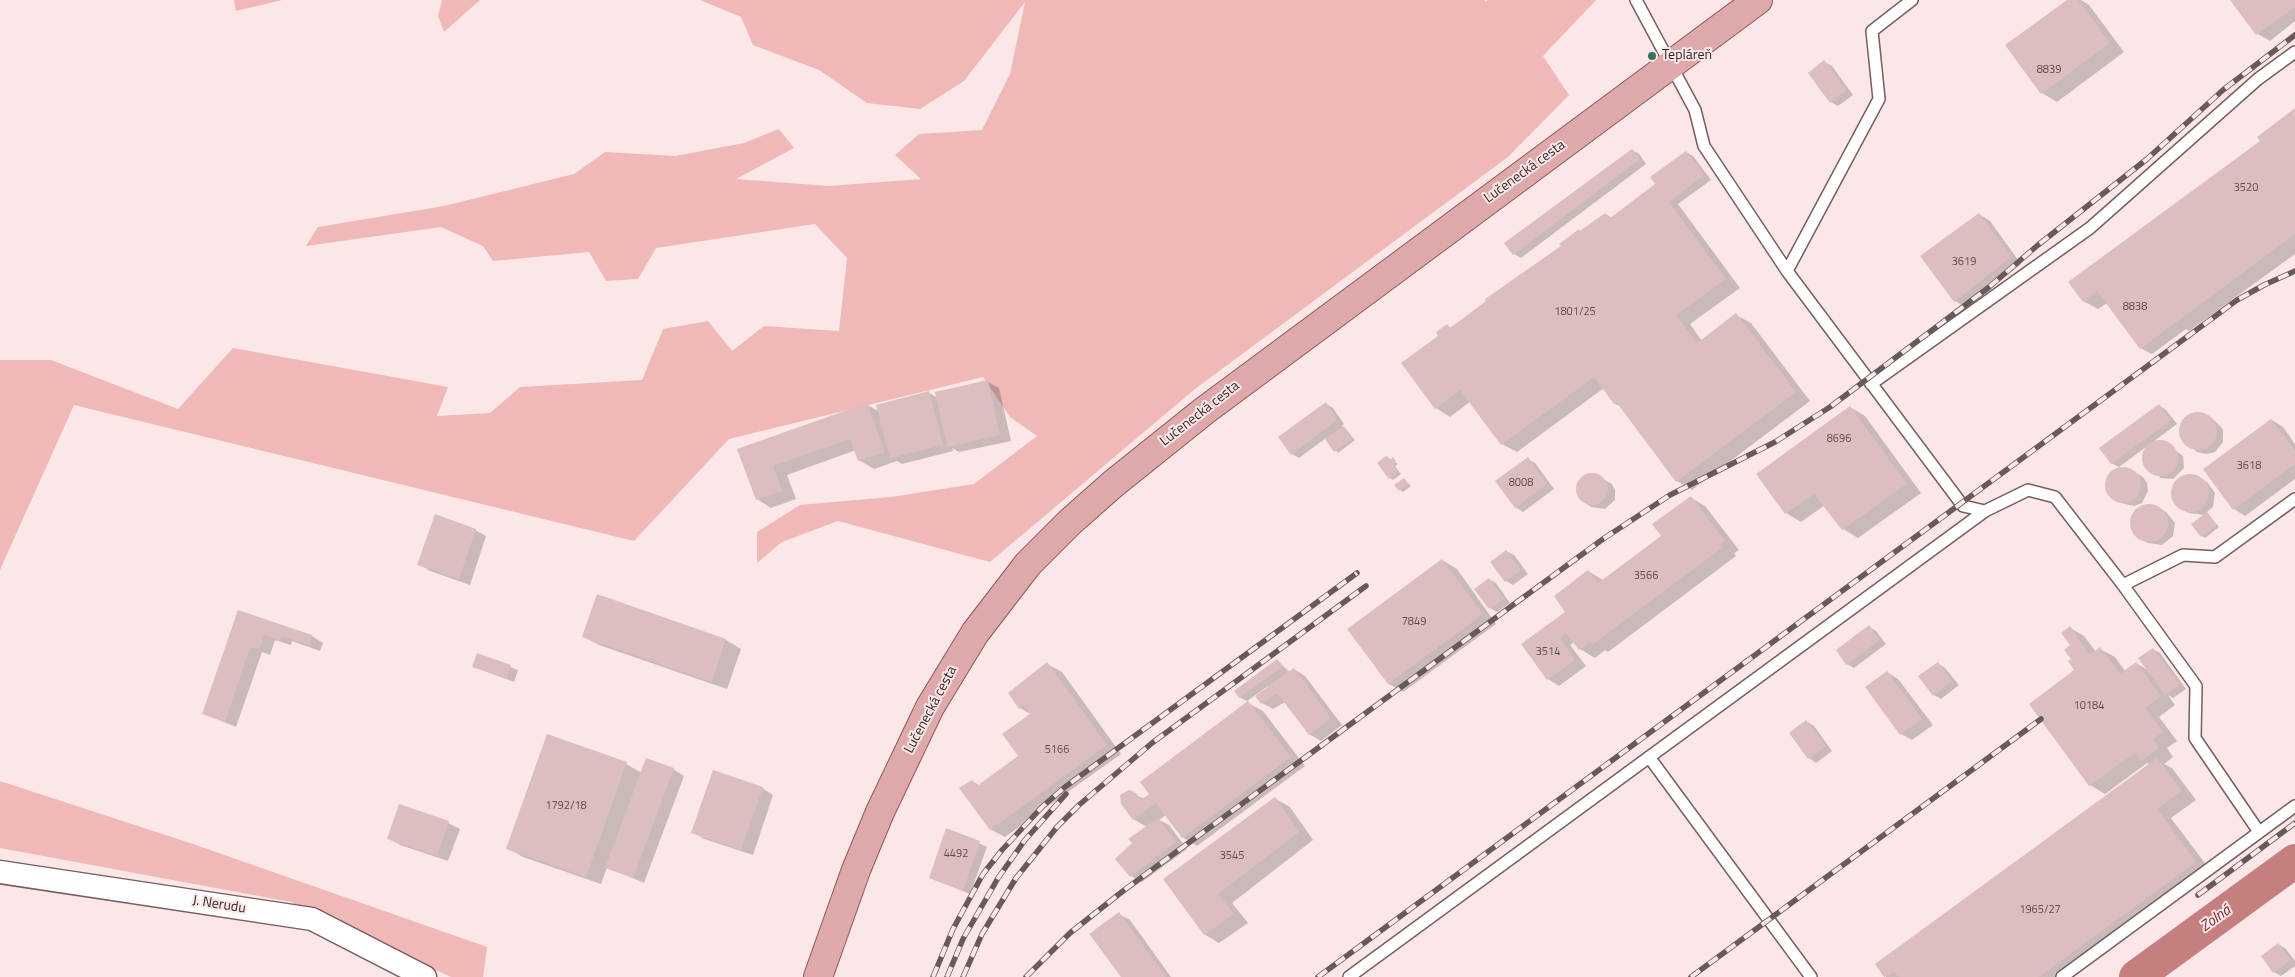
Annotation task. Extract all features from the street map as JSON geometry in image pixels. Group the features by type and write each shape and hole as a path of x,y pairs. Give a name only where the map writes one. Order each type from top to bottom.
{"main road":[{"name":"Lučenecká cesta","path":"818,977 856,870 880,812 930,707 975,633 1028,564 1070,522 1113,484 1204,411 1758,0"}],"street":[{"name":"J. Nerudu","path":"0,872 312,919 425,977"}],"lane":[{"path":"1636,0 1695,110 1704,146 1787,271 1963,506 1985,511"},
{"path":"1787,271 1879,99 1872,31 1912,0"},
{"path":"1872,384 2090,228 2258,79 2295,52"},
{"path":"1349,977 1985,511 2028,490 2055,497 2124,585 2196,686 2195,738 2259,832"},
{"path":"2124,585 2183,555 2215,558 2295,498"},
{"path":"1649,757 1811,977"},
{"path":"2062,977 2295,806"}],"shaded area":[{"path":"234,0 282,0 236,11"},
{"path":"442,0 480,0 444,32 438,16"},
{"path":"700,0 1485,0 1485,2 1488,0 1596,0 1543,56 1569,95 1508,157 1195,389 990,562 838,521 782,542 757,563 757,532 800,505 891,497 974,484 1037,436 1010,417 983,377 729,439 634,541 74,405 0,570 0,360 51,360 178,409 233,348 448,387 437,416 490,413 520,387 642,380 663,329 708,321 732,351 764,326 839,331 847,258 815,224 656,248 638,279 606,281 589,252 493,261 483,246 441,227 306,246 318,227 444,206 574,174 605,152 675,156 744,143 779,129 794,148 736,179 829,186 921,179 895,155 919,134 982,130 1010,74 1025,2 964,81 920,109 867,103 819,70 753,45 741,17"},
{"path":"0,781 193,844 487,947 483,977 451,977 291,902 0,848"}],"building":[{"path":"2067,0 2078,0 2110,43 2041,94 2005,45"},
{"path":"2230,0 2295,0 2295,7 2256,35"},
{"path":"1824,60 1847,90 1830,103 1808,73"},
{"path":"2295,108 2295,234 2140,349 2097,291 2083,302 2068,282 2260,141 2257,137"},
{"path":"1632,149 1640,159 1513,255 1504,243"},
{"path":"1686,151 1704,175 1669,202 1726,279 1676,315 1697,343 1736,313 1796,392 1676,482 1617,403 1614,404 1594,377 1501,445 1460,390 1435,409 1401,363 1438,336 1436,332 1447,324 1450,328 1486,301 1485,299 1561,246 1559,244 1579,229 1580,231 1605,213 1610,218 1655,184 1650,177"},
{"path":"1979,213 2011,257 1954,302 1920,256"},
{"path":"988,380 1000,435 947,447 935,392"},
{"path":"929,391 943,445 890,458 876,405"},
{"path":"1326,402 1337,420 1291,455 1278,437"},
{"path":"867,403 885,452 858,461 850,439 773,466 782,491 756,500 737,449"},
{"path":"2159,404 2171,420 2111,464 2099,448"},
{"path":"1850,406 1907,484 1842,530 1814,494 1785,514 1756,474"},
{"path":"2198,412 2212,417 2217,431 2212,445 2198,450 2184,445 2179,431 2184,417"},
{"path":"2271,419 2295,451 2295,464 2233,510 2203,469"},
{"path":"1344,426 1353,438 1334,452 1325,439"},
{"path":"2160,440 2167,441 2173,445 2177,451 2177,465 2173,471 2167,475 2160,476 2153,475 2147,471 2143,465 2142,458 2143,451 2147,445 2153,441"},
{"path":"1386,456 1390,460 1393,457 1396,462 1393,464 1398,472 1389,479 1377,463"},
{"path":"1528,457 1547,484 1515,508 1495,481"},
{"path":"2123,467 2130,468 2136,472 2140,478 2140,492 2136,498 2130,502 2123,503 2116,502 2110,498 2106,492 2105,485 2106,478 2110,472 2116,468"},
{"path":"1592,473 1604,477 1608,489 1604,501 1592,505 1580,501 1576,489 1580,477"},
{"path":"2190,474 2197,475 2203,480 2208,486 2208,500 2203,506 2197,511 2190,512 2183,511 2177,506 2172,500 2171,493 2172,486 2177,480 2183,475"},
{"path":"1404,478 1408,484 1399,491 1394,485"},
{"path":"1691,496 1725,541 1720,544 1722,548 1593,644 1590,642 1579,650 1566,633 1560,638 1575,660 1547,680 1521,644 1565,612 1554,596 1588,570 1598,583 1661,536 1652,524"},
{"path":"2149,504 2156,505 2162,510 2167,516 2167,530 2162,536 2156,541 2149,542 2142,541 2136,536 2131,530 2130,523 2131,516 2136,510 2142,505"},
{"path":"2207,512 2217,525 2201,537 2191,524"},
{"path":"435,514 476,529 459,579 417,565"},
{"path":"1506,550 1521,570 1505,582 1490,562"},
{"path":"1442,559 1483,614 1388,684 1347,629"},
{"path":"1489,578 1504,599 1489,609 1474,589"},
{"path":"597,594 726,639 712,682 582,637"},
{"path":"238,610 312,635 309,645 281,636 280,640 264,635 259,650 250,647 225,722 202,714"},
{"path":"1869,625 1880,640 1846,665 1836,650"},
{"path":"2070,626 2090,655 2100,647 2120,674 2136,662 2161,696 2145,708 2163,732 2153,739 2159,748 2141,761 2135,753 2089,786 2029,704 2074,670 2068,661 2071,659 2064,650 2070,645 2061,633"},
{"path":"2153,648 2180,685 2165,695 2138,658"},
{"path":"477,653 511,665 507,679 472,667"},
{"path":"1277,659 1283,666 1239,698 1234,691"},
{"path":"1047,662 1107,745 990,830 959,788 972,780 977,786 1018,756 1002,734 1030,714 1024,705 1019,709 1008,693"},
{"path":"1938,662 1952,681 1933,696 1918,676"},
{"path":"1294,668 1331,718 1309,735 1277,693 1261,704 1255,696"},
{"path":"1887,671 1922,719 1900,735 1865,687"},
{"path":"1248,701 1291,757 1182,838 1156,803 1133,820 1121,804 1120,795 1129,790 1136,793 1141,800 1149,794 1140,782"},
{"path":"1806,720 1826,746 1808,759 1789,733"},
{"path":"547,734 627,762 586,877 506,849"},
{"path":"646,758 674,768 633,878 605,868"},
{"path":"2157,758 2182,791 2157,809 2196,862 2039,977 1899,977 1894,972 1884,977 1875,964"},
{"path":"713,770 763,787 741,850 691,833"},
{"path":"1275,797 1299,832 1218,894 1234,914 1204,935 1163,879"},
{"path":"399,804 449,821 437,856 387,839"},
{"path":"1158,818 1176,842 1130,877 1115,859 1132,843 1128,839"},
{"path":"946,828 980,841 963,891 929,878"},
{"path":"1119,912 1166,977 1121,977 1089,934"},
{"path":"2278,943 2291,960 2273,973 2261,956"}],"waterway":[{"name":"Zolná","path":"2136,977 2295,861"}],"railway":[{"path":"1026,977 1070,933 1123,891 1603,539 1670,495 1775,442 1830,407 1988,288 2038,245 2147,159 2223,90 2295,35"},
{"path":"1318,977 2237,300 2295,271"},
{"path":"933,977 953,929 983,874 1002,850 1043,806 1065,787 1357,573"},
{"path":"963,977 982,934 1016,878 1057,827 1079,805 1152,743 1366,586"},
{"path":"1691,977 2041,719"},
{"path":"947,977 963,939 998,878 1025,840 1066,794"},
{"path":"2198,895 2295,823"}],"place":[{"name":"Tepláreň","path":"1652,56"}]}
